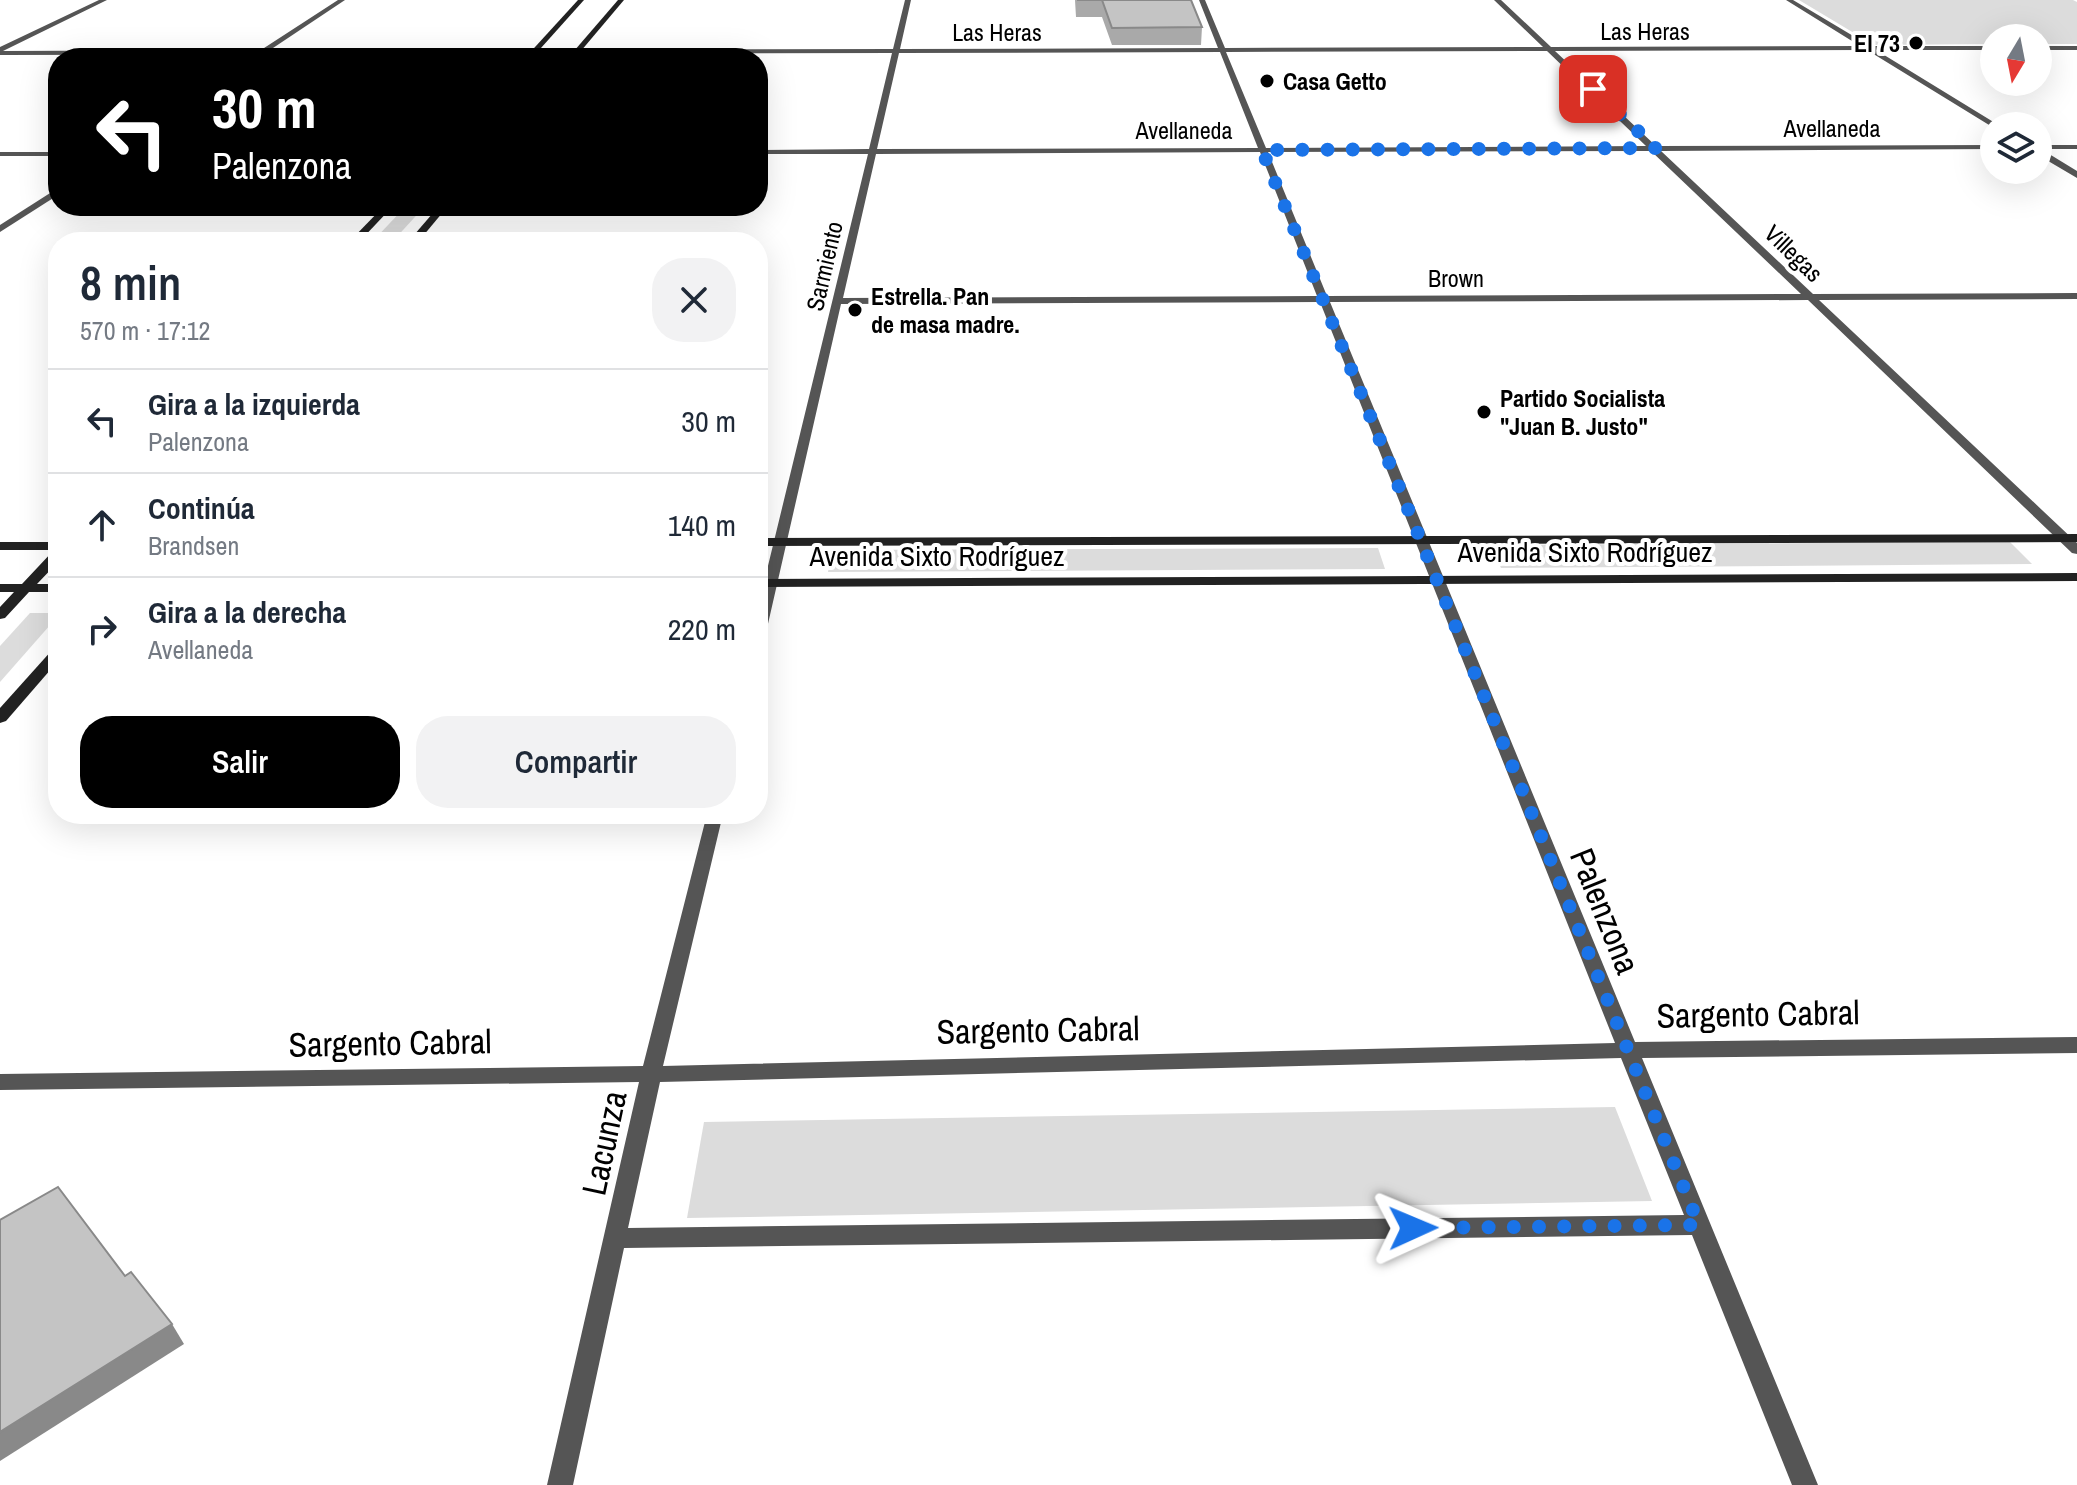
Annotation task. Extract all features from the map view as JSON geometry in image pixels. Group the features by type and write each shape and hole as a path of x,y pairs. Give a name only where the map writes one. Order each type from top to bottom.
{"main road":[{"path":"537,48 581,0"},
{"path":"580,48 621,0"},
{"path":"364,232 379,216"},
{"path":"422,232 435,216"},
{"name":"Avenida Sixto Rodríguez","path":"768,542 2070,538"},
{"path":"0,546 48,546"},
{"path":"0,615 48,565"},
{"name":"Avenida Sixto Rodríguez","path":"768,583 2077,577"},
{"path":"0,588 48,588"},
{"path":"0,718 48,663"}],"street":[{"path":"0,52 104,0"},
{"path":"269,48 342,0"},
{"name":"Sarmiento","path":"780,542 908,0"},
{"name":"Palenzona","path":"1202,0 1805,1485"},
{"name":"Villegas","path":"1497,0 2070,538 2077,550"},
{"path":"1789,0 1980,116"},
{"name":"Las Heras","path":"768,52 1980,48"},
{"path":"2052,48 2077,48"},
{"name":"Las Heras","path":"0,52 48,52"},
{"name":"Avellaneda","path":"768,152 1980,147"},
{"path":"2052,148 2077,147"},
{"path":"0,154 48,154"},
{"path":"2052,158 2077,175"},
{"path":"0,229 48,198"},
{"name":"Brown","path":"836,301 2077,296"},
{"path":"768,575 780,542"},
{"name":"Lacunza","path":"560,1485 651,1074 713,824"},
{"name":"Sargento Cabral","path":"0,1082 651,1074 1627,1050 2077,1045"},
{"path":"617,1238 1699,1225"}],"shaded area":[{"path":"1799,0 2077,2 2077,44 2052,44 2052,24 1980,24 1980,44 1874,45"},
{"path":"397,216 416,216 401,232 381,232"},
{"path":"2010,542 2032,564 1501,568 1491,545"},
{"path":"1378,548 1385,569 828,572 832,550"},
{"path":"30,613 48,613 48,627 0,682 0,646"},
{"path":"1615,1107 1652,1201 687,1218 704,1122"}],"building":[{"path":"1102,0 1191,0 1202,27 1112,28"},
{"path":"58,1187 125,1276 131,1272 172,1324 0,1432 0,1220"}],"place":[{"name":"El 73","path":"1916,43"},
{"name":"Casa Getto","path":"1267,81"},
{"name":"Estrella. Pan de masa madre.","path":"855,310"},
{"name":"Partido Socialista \"Juan B. Justo\"","path":"1484,412"}],"route":[{"path":"1413,1228 1699,1225 1262,150 1656,148 1593,89"}]}
